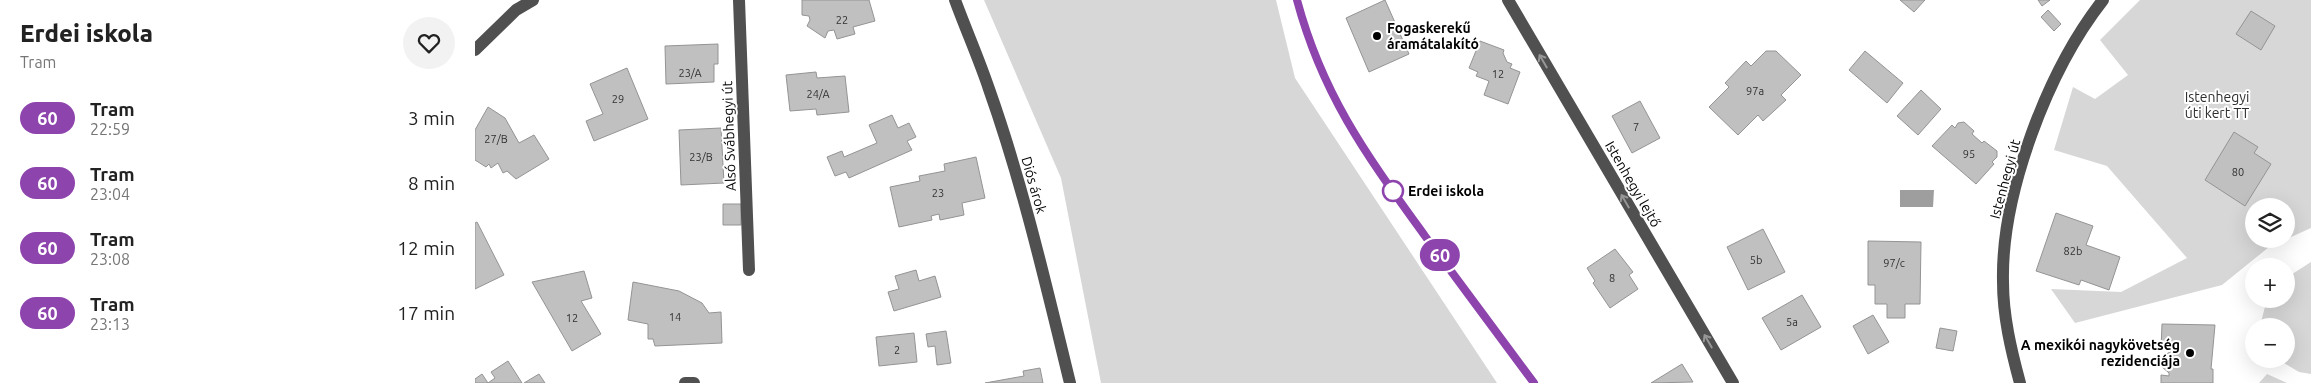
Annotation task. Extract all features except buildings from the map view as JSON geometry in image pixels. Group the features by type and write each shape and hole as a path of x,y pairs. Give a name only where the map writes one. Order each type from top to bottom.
{"street":[{"path":"475,50 516,10 533,0"},
{"name":"Alsó Svábhegyi út","path":"739,0 749,270"},
{"name":"Diós árok","path":"955,0 990,89 1009,151 1037,249 1070,383"},
{"name":"Istenhegyi lejtő","path":"1508,0 1733,383"},
{"name":"Istenhegyi út","path":"2019,383 2013,356 2003,283 2005,242 2016,187 2053,83 2084,24 2103,0"},
{"path":"685,383 694,383"}],"green space":[{"path":"984,0 1276,0 1295,78 1497,383 1101,383 1061,178"},
{"name":"Istenhegyi úti kert TT","path":"2140,0 2311,0 2311,228 2295,235 2295,198 2245,198 2245,248 2268,248 2255,258 2245,258 2245,266 2222,285 2075,323 2051,289 2121,292 2187,258 2107,166 2054,150 2073,87 2095,99 2128,75 2100,40"},
{"path":"2311,262 2311,374 2299,372 2292,368 2295,368 2295,318 2262,318 2265,308 2295,308 2295,272"},
{"path":"2267,374 2287,383 2259,383"}],"shaded area":[{"path":"1900,190 1934,190 1933,207 1900,207"}],"tram line":[{"path":"1297,0 1320,67 1349,125 1425,236 1534,383"},
{"name":"60","path":"1297,0 1309,41 1329,90 1356,139 1534,383"}],"place":[{"name":"Fogaskerekű áramátalakító","path":"1377,36"},
{"name":"Erdei iskola","path":"1393,191"},
{"name":"A mexikói nagykövetség rezidenciája","path":"2190,353"}]}
